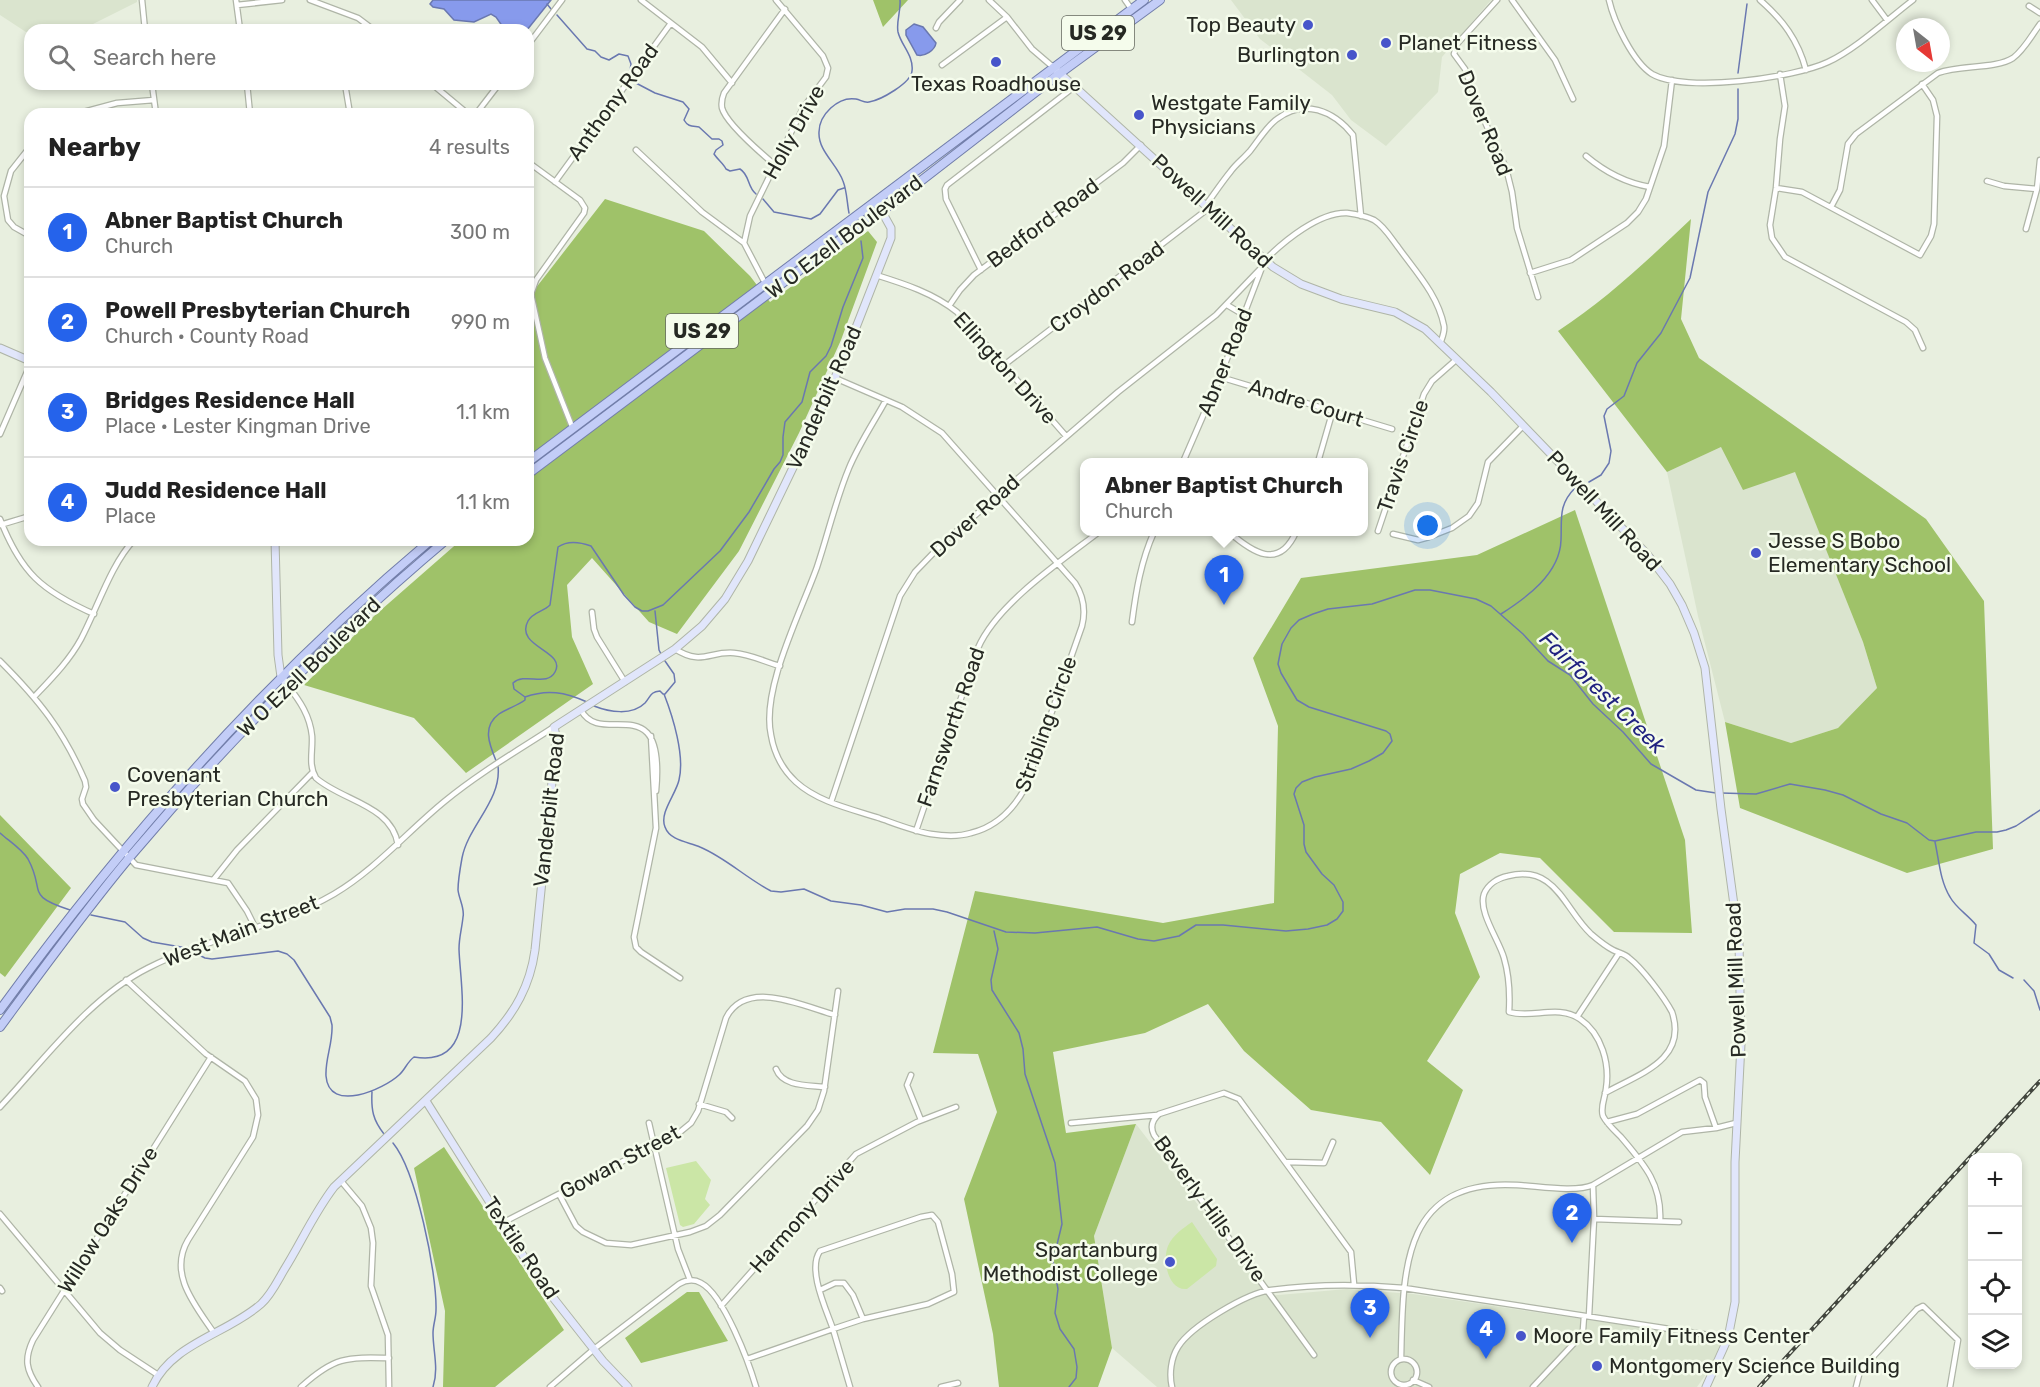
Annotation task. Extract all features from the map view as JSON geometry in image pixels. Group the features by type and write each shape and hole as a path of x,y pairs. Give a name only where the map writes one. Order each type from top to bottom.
{"main road":[{"name":"W O Ezell Boulevard","path":"534,457 1144,0"},
{"name":"W O Ezell Boulevard","path":"534,469 856,228 882,211 1059,74 1161,0"},
{"name":"W O Ezell Boulevard","path":"0,1010 124,850 184,781 281,677 424,546"},
{"name":"W O Ezell Boulevard","path":"0,1027 130,857 233,741 357,619 439,546"},
{"path":"349,613 357,619"},
{"path":"9,999 16,1005"}],"street":[{"path":"142,0 144,24"},
{"path":"239,24 237,3 282,0"},
{"path":"310,0 358,18 365,24"},
{"path":"534,37 562,0"},
{"path":"641,0 702,47 732,83"},
{"name":"Holly Drive","path":"744,243 750,216 803,108 825,77 828,68 823,56 776,0"},
{"path":"936,28 960,0"},
{"path":"990,0 1007,17 1032,49 1053,67"},
{"path":"1125,0 1138,17"},
{"name":"Dover Road","path":"1497,0 1456,44 1454,54 1465,69 1480,111 1508,175 1517,228 1538,297"},
{"path":"1512,0 1555,60 1573,99"},
{"path":"1608,0 1638,62 1653,74 1672,80 1727,84 1806,70 1839,56 1913,0"},
{"path":"1760,0 1787,26 1806,70"},
{"path":"1872,0 1887,20"},
{"path":"2029,6 2040,13"},
{"path":"775,165 749,141 724,111 722,98 784,9"},
{"path":"942,65 1007,17"},
{"name":"Anthony Road","path":"555,182 671,23"},
{"path":"1832,207 1840,190 1848,144 1856,134 1938,73 1951,68 2002,63 2014,57 2040,24"},
{"name":"Powell Mill Road","path":"1053,67 1208,207 1264,263 1301,284 1341,298 1395,312 1415,322 1457,359 1647,554 1670,584 1682,605 1695,633 1705,668 1739,942 1741,1044 1736,1123 1736,1290 1734,1314 1728,1338 1706,1387"},
{"path":"1780,74 1785,106 1770,225 1772,238 1777,248 1785,257 1906,322 1915,330 1923,348"},
{"path":"1530,273 1571,260 1627,223 1642,206 1664,146 1672,80"},
{"path":"1776,188 1802,192 1920,255 1931,236 1934,224 1936,116 1933,100 1922,84"},
{"path":"981,270 946,199 947,184 1074,87"},
{"path":"153,90 155,108"},
{"path":"247,90 249,108"},
{"path":"346,90 349,108"},
{"path":"439,90 461,108"},
{"path":"481,108 494,90"},
{"path":"98,108 117,103 154,100"},
{"name":"Croydon Road","path":"1004,365 1208,207 1232,170 1249,153 1275,120 1288,112 1304,108 1322,110 1347,126 1353,135 1360,216"},
{"name":"Bedford Road","path":"949,306 960,290 981,270 1122,163 1141,145"},
{"path":"636,150 702,212 744,243 771,292"},
{"path":"24,155 11,171 4,196 8,220 24,233"},
{"path":"1586,156 1616,177 1638,186 1650,187"},
{"path":"2026,229 2039,189 2040,160"},
{"path":"534,166 582,202 584,210 536,280 534,287"},
{"path":"1987,181 2004,186 2039,189"},
{"name":"Vanderbilt Road","path":"152,1387 158,1375 180,1354 250,1312 266,1299 322,1204 341,1181 506,1022 519,1003 528,983 535,950 552,783 556,736 554,727 675,649 710,617 725,599 741,573 835,378 892,235 891,228 876,201"},
{"name":"Dover Road","path":"831,802 903,590 927,558 1118,392 1227,305 1278,249 1320,218 1332,214 1348,213 1360,216"},
{"path":"1360,216 1375,220 1420,274 1436,302 1445,329 1440,344"},
{"name":"Abner Road","path":"1185,458 1220,377 1264,263"},
{"name":"Ellington Drive","path":"876,275 919,290 949,306 1066,436"},
{"path":"1227,305 1244,315"},
{"path":"534,311 545,358 572,428 578,436"},
{"path":"0,348 24,360"},
{"name":"Travis Circle","path":"1378,531 1424,394 1432,381 1457,359"},
{"path":"0,434 24,377"},
{"name":"Andre Court","path":"1220,377 1392,429"},
{"name":"Stribling Circle","path":"835,378 886,400 916,414 942,433 1058,564 1079,590 1084,604 1084,619 1025,788 1008,813 994,824 980,831 956,836 916,831 831,802 798,783 782,765 773,744 769,722 770,702 780,666 817,566 849,468 886,400"},
{"path":"1319,458 1333,411"},
{"name":"Travis Circle","path":"1393,534 1418,540 1452,528 1469,516 1478,503 1488,462 1523,426"},
{"path":"24,517 1,523 18,555 36,580 54,594 94,614"},
{"name":"Farnsworth Road","path":"916,831 982,638 995,619 1093,536"},
{"path":"1132,622 1137,583 1152,536"},
{"path":"1234,536 1246,547 1265,554 1283,551 1294,536"},
{"path":"34,697 68,661 94,614 120,558 128,546"},
{"path":"274,546 281,677 303,706 309,720 312,735 313,772 319,781 387,820 395,832 398,845"},
{"path":"592,612 597,637 625,682"},
{"path":"675,649 686,656 699,658 724,653 741,654 780,666"},
{"path":"0,661 56,724 86,784 83,804 136,865 183,875 224,880 232,886 256,929"},
{"path":"582,709 585,716 591,719 603,723 637,726 651,736 655,837 634,937 636,947 641,952 680,978"},
{"name":"West Main Street","path":"0,1107 88,1012 126,980 187,951 256,929 310,907 335,893 370,869 442,803 554,727"},
{"path":"214,879 237,850 313,772"},
{"path":"1605,1093 1661,1061 1668,1054 1675,1036 1674,1020 1668,1004 1634,963 1593,936 1559,892 1545,880 1525,874 1498,879 1488,887 1483,903 1505,960 1509,1012 1524,1014 1551,1011 1569,1014 1591,1028 1602,1048 1607,1071 1602,1112 1607,1122 1638,1157 1659,1192 1660,1221"},
{"path":"1577,1017 1619,953"},
{"path":"126,980 211,1058 242,1077 249,1084 256,1099 258,1115 253,1137 188,1240 181,1258 180,1270 183,1283 214,1333"},
{"path":"559,1194 576,1226 606,1243 631,1245 675,1235 698,1229 720,1215 813,1118 822,1101 838,992"},
{"name":"Gowan Street","path":"502,1224 680,1132 691,1123 726,1018 736,1005 754,997 767,996 835,1015"},
{"name":"Willow Oaks Drive","path":"38,1387 28,1372 27,1356 33,1340 211,1058"},
{"path":"776,1069 781,1078 789,1082 825,1087"},
{"path":"911,1075 908,1085 921,1120"},
{"path":"1607,1122 1637,1114 1700,1080 1704,1083 1705,1097 1716,1128"},
{"name":"Beverly Hills Drive","path":"1314,1355 1154,1135 1152,1125 1157,1115 1219,1094 1230,1094 1239,1099 1351,1252 1354,1284"},
{"name":"Textile Road","path":"426,1101 536,1276 594,1349 628,1387"},
{"path":"699,1104 726,1112 732,1118"},
{"name":"Harmony Drive","path":"721,1306 856,1154 921,1120 956,1107"},
{"path":"1071,1123 1157,1115"},
{"path":"649,1123 682,1262 690,1280"},
{"path":"1401,1359 1404,1288 1412,1248 1421,1225 1436,1206 1452,1195 1481,1186 1581,1188 1593,1185 1682,1132 1736,1123"},
{"path":"1286,1162 1324,1163 1333,1142"},
{"path":"341,1181 362,1206 371,1228 373,1243 371,1286 388,1335 389,1387"},
{"path":"1533,1387 1578,1339 1583,1330 1587,1316 1594,1219 1593,1185"},
{"path":"0,1214 106,1339 158,1375"},
{"path":"747,1359 833,1329 863,1319 928,1304 954,1292 945,1248 938,1222 934,1217 921,1216 822,1250 815,1260 814,1268 820,1290 833,1329 850,1387"},
{"path":"1594,1219 1679,1222"},
{"path":"550,1387 594,1349 679,1284 690,1280 705,1286 721,1306 747,1359 756,1387"},
{"path":"820,1290 835,1283 844,1283 853,1295 863,1319"},
{"path":"1172,1387 1172,1364 1178,1347 1190,1333 1245,1299 1268,1290 1354,1284 1404,1288 1728,1338"},
{"path":"1856,1387 1860,1371 1917,1309 1923,1306 1958,1340 1950,1387"},
{"path":"301,1387 317,1373 335,1362 356,1358 389,1358"},
{"path":"1401,1359 1411,1361 1415,1365 1416,1375 1413,1380 1404,1384 1393,1379 1391,1370 1393,1365 1401,1359"},
{"path":"1413,1380 1429,1387"},
{"path":"940,1387 958,1383"}],"shaded area":[{"path":"0,0 137,0 93,24 24,24 24,31 0,15"},
{"path":"1231,0 1491,0 1442,57 1438,92 1386,146 1351,120 1332,95 1260,39"},
{"name":"Jesse S Bobo Elementary School","path":"1721,447 1795,471 1863,642 1877,688 1838,728 1791,743 1725,722 1698,616 1667,472"},
{"name":"Spartanburg Methodist College","path":"1136,1124 1268,1296 1347,1289 1413,1294 1718,1339 1721,1342 1711,1367 1697,1387 1157,1387 1112,1348 1094,1236"}],"green space":[{"path":"873,0 908,0 883,27"},
{"path":"605,199 704,231 750,276 770,302 868,231 877,242 841,340 799,433 739,551 677,634 649,622 592,558 567,585 572,637 593,684 466,773 414,718 304,685 373,617 454,546 534,546 534,290"},
{"path":"1691,219 1681,319 1699,358 1926,519 1984,601 1993,849 1907,873 1740,808 1725,722 1791,743 1838,728 1877,688 1863,642 1795,472 1743,490 1721,447 1667,472 1558,331 1611,292"},
{"path":"1575,510 1685,840 1692,933 1614,932 1540,858 1500,853 1460,874 1455,913 1480,977 1427,1061 1463,1090 1430,1175 1381,1122 1311,1110 1244,1051 1208,1004 1145,1033 1053,1052 1066,1133 1136,1124 1094,1236 1112,1348 1098,1387 999,1387 993,1334 964,1199 997,1112 978,1054 933,1053 975,891 1163,923 1274,903 1278,726 1253,658 1301,578 1477,555"},
{"path":"0,815 71,888 5,977 0,973"},
{"path":"444,1147 564,1330 495,1387 443,1387 445,1311 414,1168"},
{"path":"696,1161 711,1180 705,1199 710,1205 694,1224 683,1227 680,1225 666,1168"},
{"path":"1192,1222 1217,1259 1216,1266 1187,1289 1180,1288 1171,1280 1166,1266 1166,1252 1175,1235"},
{"path":"687,1292 699,1292 728,1341 641,1363 625,1338"}],"water":[{"path":"433,0 551,0 532,24 501,24 491,14 474,22 454,20 444,9 433,7 430,4"},
{"path":"914,24 923,27 936,43 934,48 926,54 917,55 906,35 906,30"}],"waterway":[{"path":"849,213 843,181 821,145 820,126 826,113 843,100 874,101 907,81 912,66 898,32 900,0"},
{"path":"547,4 551,9"},
{"path":"1738,73 1747,4"},
{"path":"557,15 587,49 609,60 619,54 628,56 631,64 629,76"},
{"path":"634,82 655,93 683,102 689,109 684,120 690,126 699,127 712,139 722,141 723,145 714,154 726,169 730,171 740,169 756,194"},
{"path":"1589,482 1601,475 1609,463 1611,451 1604,416 1607,409 1624,396 1637,363 1661,333 1690,278 1708,192 1735,134 1738,119 1738,89"},
{"path":"763,199 774,212 811,219 820,214 838,190 844,188"},
{"path":"525,697 514,689 513,683 524,679 547,678 555,672 557,665 548,653 528,637 526,630 530,618 550,605 558,547 574,542 591,546 624,595 635,607 648,611 663,605 720,551 749,512 783,455 785,422 802,402 810,372 826,356 831,346 843,307 863,258 861,241"},
{"path":"1501,614 1531,593 1555,564 1561,540 1563,506 1575,488"},
{"name":"Fairforest Creek","path":"664,694 674,725 680,760 679,780 664,816 665,827 671,835 696,845 727,862 771,891 804,889 831,901 861,905 887,912 905,909 933,909 1006,932 1035,933 1097,927 1138,939 1154,941 1179,936 1196,925 1286,931 1327,925 1337,919 1343,911 1343,902 1334,885 1322,874 1306,852 1304,825 1294,794 1302,782 1351,769 1369,761 1383,753 1392,741 1390,734 1386,731 1309,707 1297,700 1278,664 1282,644 1291,628 1299,620 1313,614 1328,609 1372,604 1415,590 1430,590 1476,599 1491,606 1523,634 1548,661 1570,675 1593,704 1623,732 1651,764 1696,790 1716,793"},
{"path":"655,611 661,654"},
{"path":"665,661 674,674 675,682 665,694"},
{"name":"Fairforest Creek","path":"594,706 613,711 634,710 645,703 654,692 660,691 663,694"},
{"name":"Fairforest Creek","path":"497,763 490,743 489,731 493,719 499,714 522,702 525,697 548,692 564,694 587,702"},
{"name":"Fairforest Creek","path":"191,951 212,959 278,951 294,960 330,1017 332,1032 326,1076 329,1087 337,1094 358,1095 370,1091 392,1081 414,1057 435,1057 449,1050 457,1038 461,1021 459,940 463,907 458,890 462,858 465,846 495,790 498,766"},
{"name":"Fairforest Creek","path":"1721,793 1756,794 1790,784 1825,790 1843,795 1881,814 1907,823 1929,840 1935,841 1976,832 2006,830 2040,810"},
{"name":"Fairforest Creek","path":"0,833 19,848 28,859 41,896 70,910"},
{"path":"1935,842 1947,891 1955,905 1976,925 1974,943 1989,954 1999,970 2013,978"},
{"name":"Fairforest Creek","path":"91,915 125,922 143,938 152,942 187,948"},
{"path":"994,931 998,949 991,980 992,990 1019,1033 1025,1074 1055,1163 1062,1224 1053,1261 1058,1289 1055,1313 1060,1329 1074,1349 1076,1378 1069,1387"},
{"path":"2024,980 2034,991 2040,1010"},
{"path":"372,1092 374,1114 384,1134"},
{"path":"393,1143 410,1176 417,1198 433,1272 436,1310 433,1333 436,1367 433,1387"}],"railway":[{"path":"1759,1387 2040,1081"}],"place":[{"name":"Top Beauty","path":"1308,25"},
{"name":"Planet Fitness","path":"1386,43"},
{"name":"Burlington","path":"1352,55"},
{"name":"Texas Roadhouse","path":"996,62"},
{"name":"Westgate Family Physicians","path":"1139,115"},
{"name":"Jesse S Bobo Elementary School","path":"1756,553"},
{"name":"Abner Baptist Church","path":"1224,605"},
{"name":"Covenant Presbyterian Church","path":"115,787"},
{"name":"Powell Presbyterian Church","path":"1572,1243"},
{"name":"Spartanburg Methodist College","path":"1170,1262"},
{"name":"Moore Family Fitness Center","path":"1521,1336"},
{"name":"Bridges Residence Hall","path":"1370,1338"},
{"name":"Judd Residence Hall","path":"1486,1359"},
{"name":"Montgomery Science Building","path":"1597,1366"}]}
